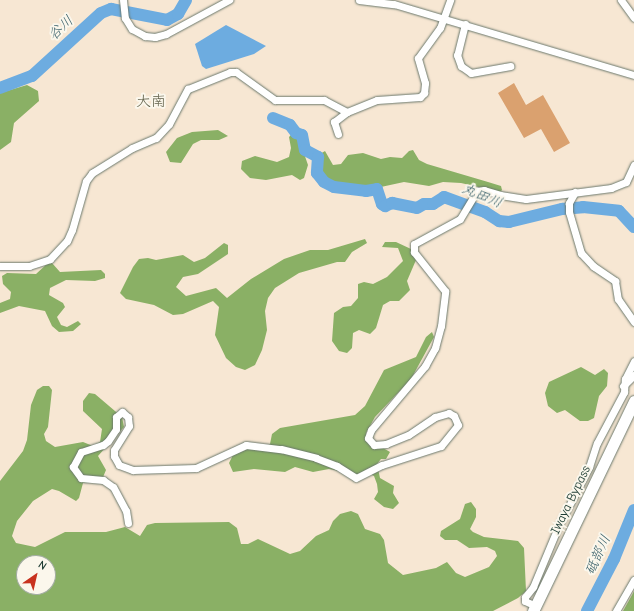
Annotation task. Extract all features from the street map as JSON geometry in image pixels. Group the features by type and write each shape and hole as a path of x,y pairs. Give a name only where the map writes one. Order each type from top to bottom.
{"highway":[{"name":"Iwaya Bypass","path":"535,608 634,401"}],"street":[{"path":"123,0 125,18 132,29 145,36 155,37 166,34 229,0"},
{"path":"359,0 394,4 634,75"},
{"path":"338,134 334,122 347,112 377,100 420,97 424,94 425,83 418,58 444,19 450,0"},
{"path":"621,0 634,18"},
{"path":"465,24 457,56 461,66 471,73 510,66"},
{"path":"0,266 29,266 50,259 67,241 72,230 88,177 96,169 132,148 156,138 169,124 188,90 233,72 275,100 324,100 347,112"},
{"path":"128,523 126,511 113,487 103,480 81,478 73,467 81,452 103,445 108,441 116,429 116,417 122,412 128,417 129,426 114,450 114,456 119,465 133,470 196,468 246,445 280,449 316,458 337,466 356,478 382,465 432,450 448,440 458,425 454,416 449,414 436,417 408,435 379,446 370,442 368,434 425,366 438,338 446,303 445,291 414,252 414,244 460,220 477,191 484,190 500,196 526,199 622,186 628,178 634,164"},
{"path":"575,192 569,203 569,212 581,252 593,266 615,281 618,299 634,322"},
{"path":"535,608 525,601 525,597 533,587 558,527 589,467 597,443 624,392 625,384 634,361"},
{"path":"618,393 634,375"},
{"path":"616,611 634,580"}],"green space":[{"path":"27,85 38,91 39,101 14,123 11,142 0,150 0,93"},
{"path":"218,130 228,136 219,140 201,140 193,144 181,163 170,162 166,152 177,138 192,132"},
{"path":"293,133 299,139 308,165 304,178 300,180 292,175 266,180 250,178 241,169 242,161 255,156 277,162 289,157 291,148 289,137"},
{"path":"413,150 419,160 427,164 501,186 502,190 500,192 461,183 443,182 429,186 404,182 367,190 334,186 319,172 320,154 325,151 333,165 341,164 348,155 363,153 381,159 390,157 402,158 409,151"},
{"path":"365,239 367,243 352,252 345,262 337,262 299,273 275,288 268,298 265,311 267,330 262,350 255,365 245,370 236,367 226,358 215,335 219,307 213,301 183,314 173,315 154,305 126,299 120,293 133,267 139,259 148,258 156,260 183,255 194,262 205,258 224,243 228,245 228,254 198,274 183,277 176,287 186,296 216,288 227,298 251,279 284,259 310,250 328,250"},
{"path":"385,242 396,242 411,249 416,260 407,281 410,290 399,301 390,301 383,305 376,328 370,334 359,330 353,333 352,348 347,353 339,351 332,341 334,313 343,307 351,306 358,298 358,284 364,282 373,284 387,277 403,261 398,248 382,247"},
{"path":"48,263 52,263 60,272 101,270 105,274 105,278 95,281 66,280 50,288 49,295 63,303 65,307 57,317 61,325 67,327 78,321 81,324 73,331 59,332 52,326 45,311 19,306 0,313 0,303 10,299 11,292 3,284 2,276 7,273 36,274"},
{"path":"432,332 434,337 411,379 375,417 366,433 366,438 390,452 386,459 381,459 377,464 380,478 394,486 393,493 399,503 393,509 384,507 374,499 378,492 377,484 374,476 368,473 359,475 329,469 313,472 295,467 285,472 254,469 233,472 229,463 235,451 246,447 265,447 270,444 272,434 280,428 355,415 365,406 384,370 416,357 426,337"},
{"path":"581,367 595,375 604,369 608,373 607,386 599,396 594,418 588,421 580,421 565,410 557,413 548,406 545,393 549,382"},
{"path":"43,386 49,386 52,390 48,427 44,434 46,441 55,447 83,442 93,446 100,442 102,429 83,411 83,401 89,393 95,394 122,417 124,427 98,456 106,470 101,482 83,483 79,498 76,501 59,491 52,489 33,501 17,521 12,536 16,543 35,547 65,532 106,532 125,527 140,536 147,525 155,523 229,522 237,528 241,544 248,544 258,539 290,554 300,551 316,536 329,530 333,521 340,514 351,511 358,514 365,529 380,534 384,540 388,563 403,575 436,568 447,562 456,573 465,577 489,567 497,556 495,551 487,547 469,548 457,540 445,540 440,536 441,531 460,519 465,504 471,502 476,509 476,517 470,529 473,532 484,537 518,541 524,548 526,591 518,598 493,611 0,611 0,481 23,451 27,440 31,405 37,390"},
{"path":"634,591 634,611 623,611 632,595"}],"water":[{"path":"226,25 266,46 254,54 206,69 202,66 195,44"}],"building":[{"path":"514,83 526,105 543,95 570,143 554,152 541,129 524,138 498,93"}],"waterway":[{"name":"谷川","path":"0,88 32,76 101,13 111,9 167,20 178,14 186,0"},
{"name":"丸田川","path":"273,118 290,125 296,133 302,135 305,150 318,157 317,173 324,182 334,187 366,191 377,189 382,204 385,206 392,203 417,208 424,204 433,204 444,197 485,212 499,221 509,222 562,209 583,207 619,211 634,227"},
{"name":"砥部川","path":"587,611 614,559 634,510"}],"district":[{"name":"大南","path":"151,102"}]}
